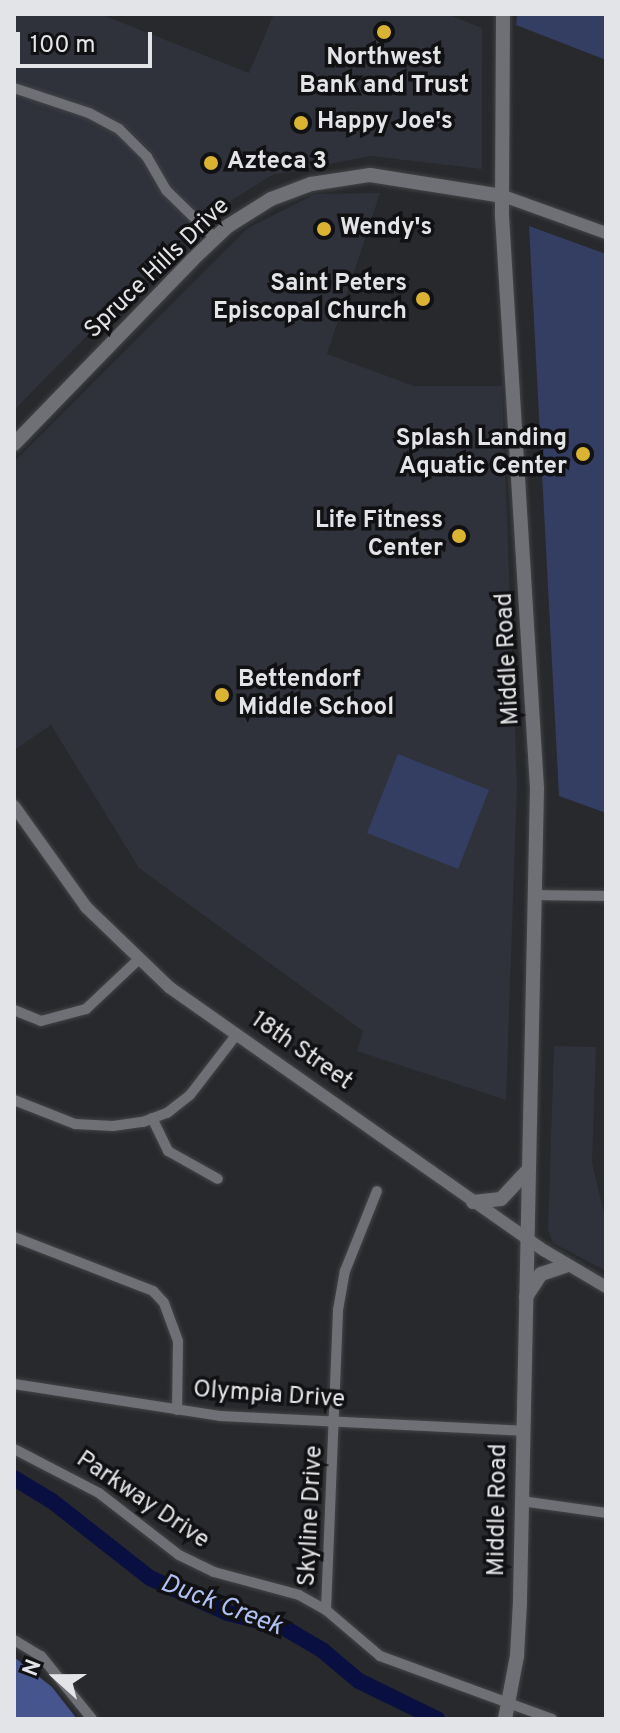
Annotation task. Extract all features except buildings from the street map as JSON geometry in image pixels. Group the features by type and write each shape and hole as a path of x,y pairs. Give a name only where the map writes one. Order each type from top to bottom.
{"main road":[{"name":"Middle Road","path":"503,14 503,196 536,746 517,1656 506,1713"},
{"name":"Spruce Hills Drive","path":"14,444 215,238 287,191 341,177 391,175 503,196"},
{"path":"473,1202 501,1199 526,1172"},
{"path":"524,1301 541,1274 566,1266"}],"street":[{"path":"14,88 89,113 119,129 147,157 167,191 215,238"},
{"path":"503,196 606,233"},
{"name":"18th Street","path":"15,810 86,907 137,961 473,1202 566,1266 606,1287"},
{"path":"535,895 606,896"},
{"path":"14,1010 41,1021 86,1009 137,961"},
{"path":"14,1100 75,1124 113,1126 152,1118 190,1095 237,1034"},
{"path":"152,1118 168,1151 218,1179"},
{"name":"Skyline Drive","path":"326,1610 338,1310 345,1271 377,1191"},
{"path":"14,1237 153,1291 164,1303 178,1341 177,1410"},
{"name":"Olympia Drive","path":"14,1384 177,1410 523,1431"},
{"name":"Parkway Drive","path":"14,1449 99,1493 179,1555 326,1610 380,1656 506,1713 552,1719"},
{"path":"521,1501 606,1513"},
{"path":"14,1640 41,1656 92,1719"}],"shaded area":[{"path":"14,14 100,14 249,73 274,14 447,14 482,28 482,169 370,156 272,175 203,218 14,410"},
{"path":"517,14 606,14 606,60 516,25"},
{"name":"Bettendorf Middle School","path":"380,193 327,354 414,386 502,386 517,785 506,1100 357,1051 363,1031 139,868 51,725 14,750 14,462 248,228 315,194"},
{"path":"529,226 606,254 606,813 559,796"},
{"path":"398,754 489,790 458,869 367,833"},
{"path":"554,1046 596,1047 592,1163 606,1221 606,1271 553,1243 548,1230"},
{"path":"14,1657 52,1687 77,1719 14,1719"}],"waterway":[{"name":"Duck Creek","path":"14,1478 52,1501 150,1578 228,1613 283,1627 322,1650 359,1681 437,1719"}],"place":[{"name":"Northwest Bank and Trust","path":"384,32"},
{"name":"Happy Joe's","path":"301,123"},
{"name":"Azteca 3","path":"211,163"},
{"name":"Wendy's","path":"324,229"},
{"name":"Saint Peters Episcopal Church","path":"423,299"},
{"name":"Splash Landing Aquatic Center","path":"583,454"},
{"name":"Life Fitness Center","path":"459,536"},
{"name":"Bettendorf Middle School","path":"222,695"}]}
